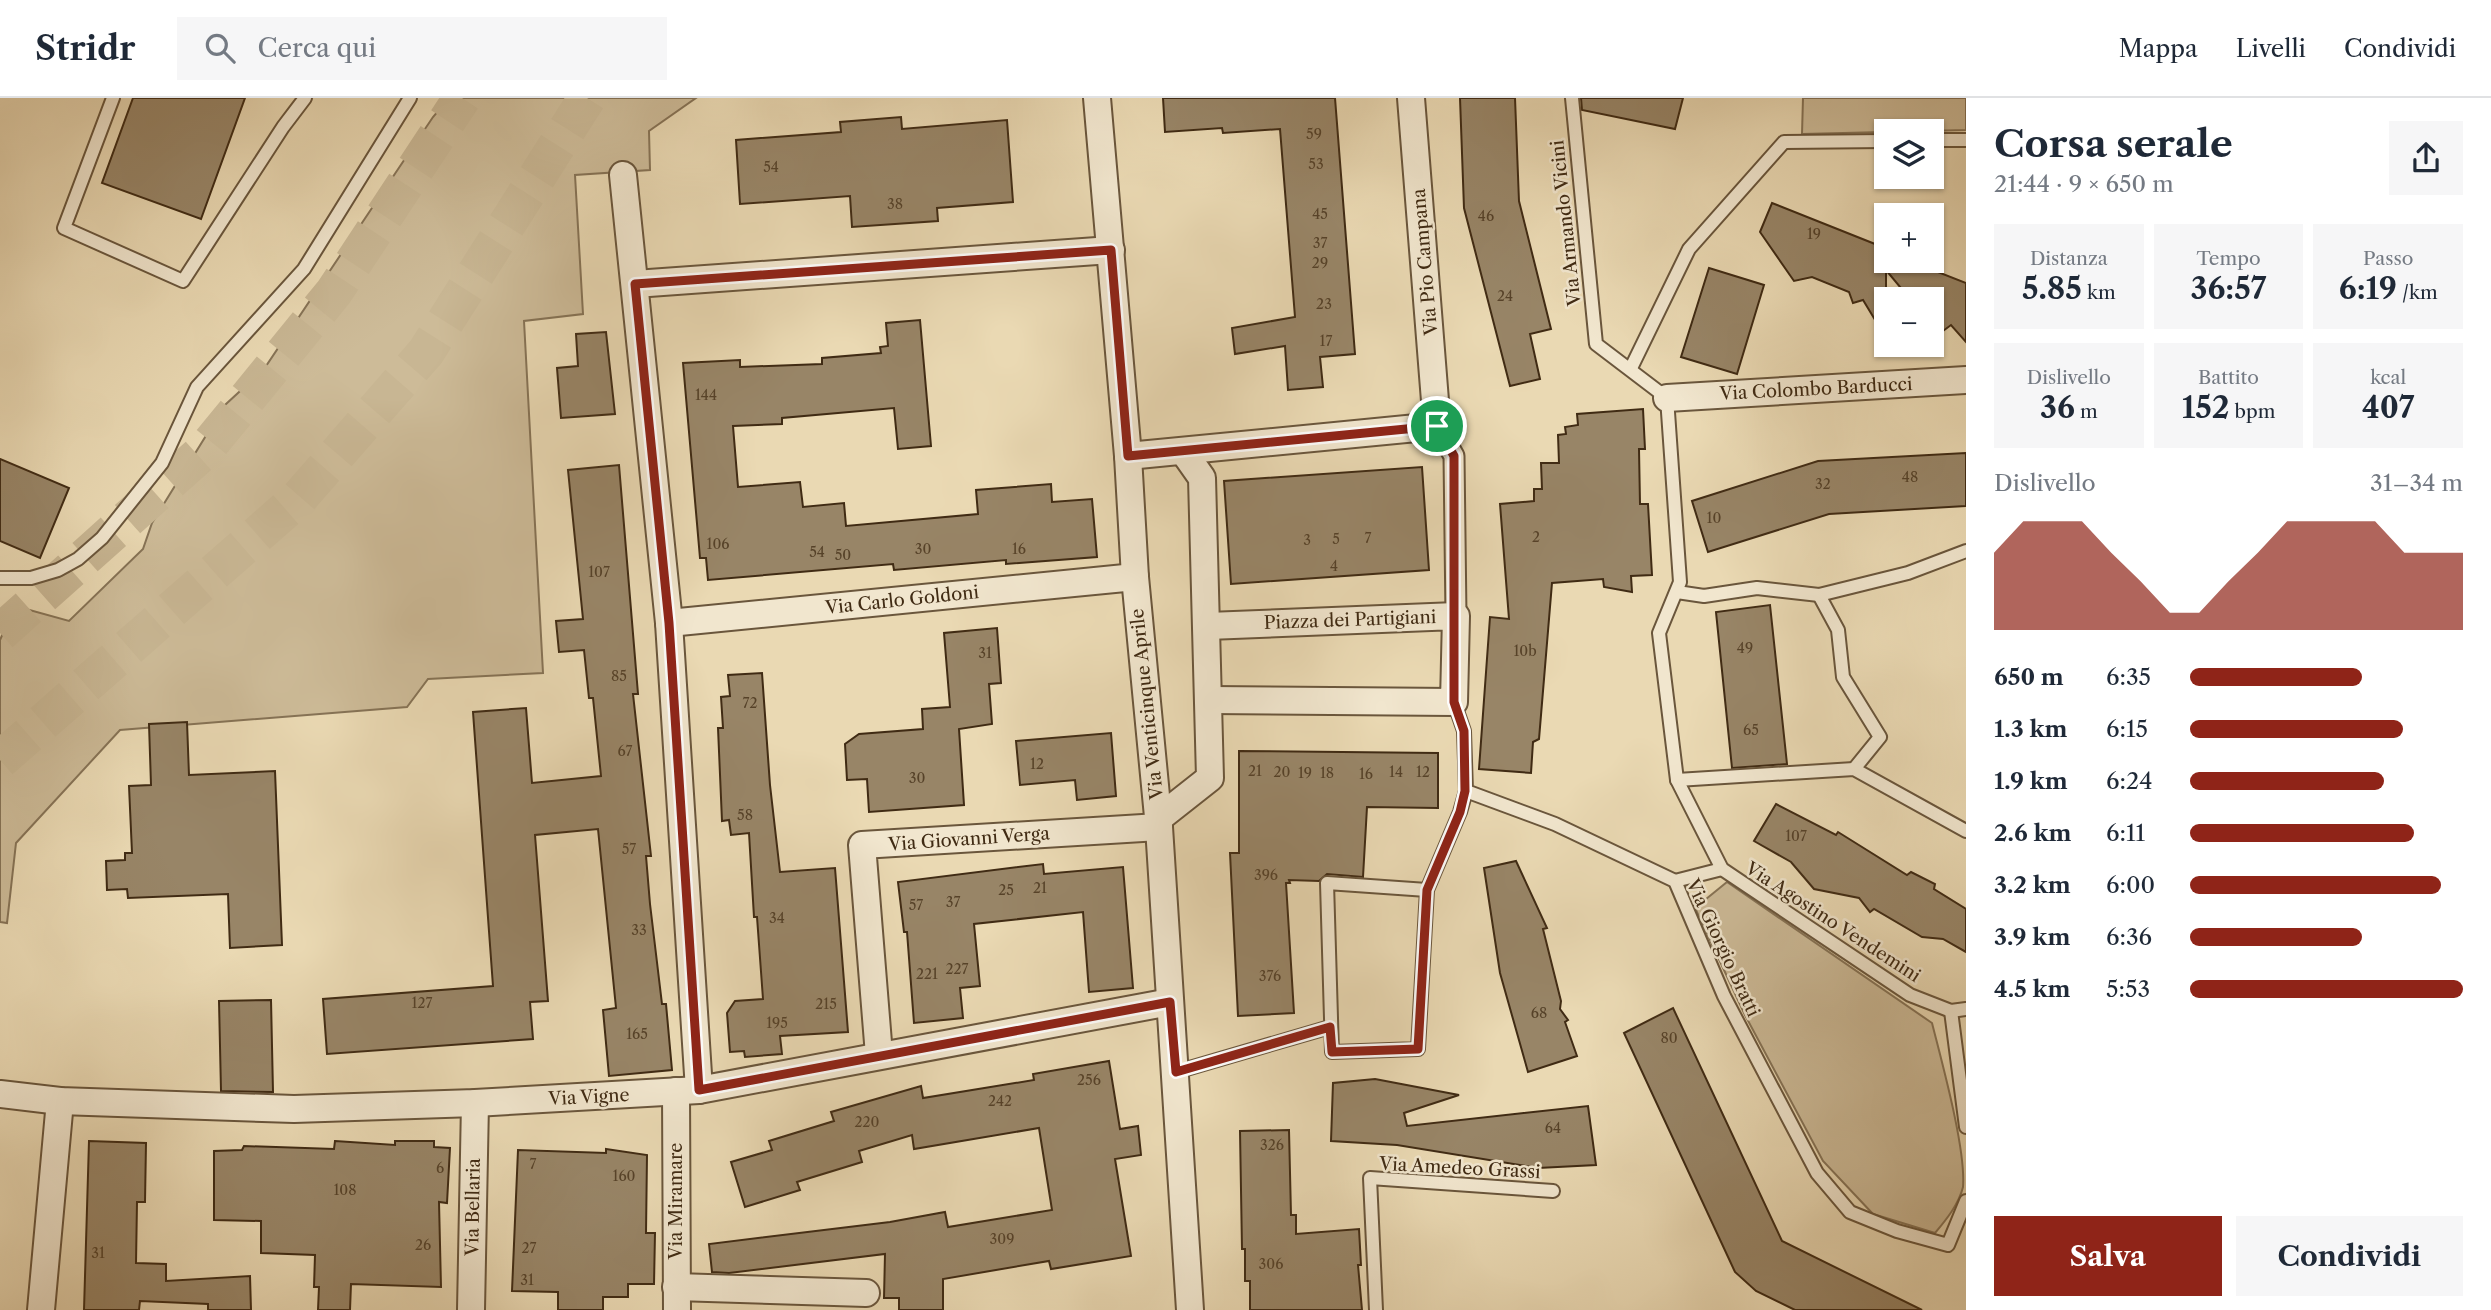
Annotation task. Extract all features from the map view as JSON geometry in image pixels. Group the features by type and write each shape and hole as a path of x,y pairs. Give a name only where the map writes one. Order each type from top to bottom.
{"street":[{"name":"Via Venticinque Aprile","path":"1097,98 1128,456 1135,577 1159,823 1190,1310"},
{"name":"Via Pio Campana","path":"1411,98 1437,426"},
{"name":"Via Miramare","path":"623,175 669,623 688,1091 676,1299"},
{"path":"635,284 1111,250"},
{"name":"Via Colombo Barducci","path":"1667,398 1966,380"},
{"path":"1128,456 1437,426 1454,456 1456,616"},
{"path":"1159,823 1210,778 1202,478 1183,451"},
{"name":"Via Carlo Goldoni","path":"669,623 1135,577"},
{"name":"Piazza dei Partigiani","path":"1208,626 1456,616 1454,702"},
{"path":"1210,700 1454,702"},
{"name":"Via Giovanni Verga","path":"879,1055 862,845 1159,823"},
{"name":"Via Vigne","path":"0,1094 60,1101 294,1109 475,1103 688,1091 1170,1002"},
{"path":"41,1310 60,1101"},
{"name":"Via Bellaria","path":"471,1310 475,1103"},
{"path":"676,1299 866,1293"}],"lane":[{"path":"113,98 64,228 183,281 283,127 305,98"},
{"path":"0,578 31,578 58,570 78,559 102,538 162,463 197,387 304,269 410,98"},
{"name":"Via Armando Vicini","path":"1572,98 1596,344 1631,368"},
{"path":"1944,140 1966,139"},
{"path":"1667,398 1631,368 1689,249 1784,142 1874,141"},
{"name":"Via Agostino Vendemini","path":"1667,398 1680,582 1659,633 1677,780 1722,869 1910,995 1951,1011 1966,1009"},
{"path":"1677,592 1704,596 1757,588 1819,595 1908,573 1966,551"},
{"path":"1819,595 1838,630 1843,677 1880,737 1854,769"},
{"path":"1427,890 1327,883 1332,1052 1418,1049 1427,890 1460,812 1465,791 1464,731 1454,702"},
{"path":"1677,780 1854,769 1966,831"},
{"name":"Via Giorgio Bratti","path":"1465,791 1555,824 1675,881 1724,996 1817,1173 1850,1212 1898,1231 1948,1245 1966,1201"},
{"path":"1675,881 1722,869"},
{"path":"1951,1011 1966,1127"},
{"path":"1176,1072 1330,1027"},
{"name":"Via Amedeo Grassi","path":"1376,1310 1370,1178 1553,1191"}],"shaded area":[{"path":"449,98 696,98 649,131 650,170 575,175 583,314 524,321 543,673 428,679 407,707 120,730 16,843 7,923 0,922 0,640 15,606 69,621 143,549 152,523 225,405 264,369 433,117"},
{"path":"1803,98 1966,98 1966,130 1944,131 1944,119 1874,119 1874,132 1802,134"},
{"path":"1727,882 1932,1023 1952,1106 1963,1171 1963,1187 1958,1200 1935,1233 1873,1214 1823,1161 1745,1015 1695,908"}],"building":[{"path":"133,98 245,98 201,219 102,183"},
{"path":"1163,98 1335,98 1355,354 1320,357 1323,387 1288,390 1285,346 1235,354 1232,328 1295,317 1280,129 1223,133 1222,128 1165,132"},
{"path":"1460,98 1515,98 1519,201 1551,329 1530,334 1540,379 1510,386 1464,208"},
{"path":"1581,98 1683,98 1675,129 1582,110"},
{"path":"901,117 902,129 1007,120 1013,202 937,208 938,221 852,227 850,196 740,204 736,140 841,132 840,122"},
{"path":"1772,203 1874,244 1874,273 1886,273 1886,287 1874,287 1874,318 1863,300 1853,303 1849,292 1812,277 1794,281 1760,232"},
{"path":"1709,268 1764,285 1737,374 1681,357"},
{"path":"1888,273 1941,273 1966,283 1966,342 1951,325 1944,330 1944,287 1900,287"},
{"path":"920,320 931,446 898,449 894,408 782,418 782,424 733,426 738,487 800,482 803,507 844,503 846,526 978,514 976,490 1051,484 1052,502 1092,499 1097,557 1006,564 1006,560 894,570 893,564 708,580 706,558 700,558 683,363 740,360 740,367 822,364 822,358 881,353 880,347 888,346 886,323"},
{"path":"606,332 615,414 561,418 557,368 578,366 576,334"},
{"path":"1643,409 1645,449 1639,449 1640,504 1648,504 1652,575 1631,576 1632,592 1604,587 1603,579 1552,583 1539,739 1533,742 1531,773 1479,769 1490,617 1509,619 1500,504 1534,501 1534,489 1542,489 1541,463 1559,463 1558,435 1566,434 1565,427 1578,425 1577,414"},
{"path":"1966,453 1966,506 1829,514 1708,552 1692,501 1818,461"},
{"path":"0,459 69,488 40,558 0,541"},
{"path":"619,465 638,694 633,694 651,856 646,856 650,904 662,1004 666,1004 672,1070 609,1076 603,1010 616,1008 598,829 535,835 548,1001 530,1002 533,1039 327,1054 323,999 493,986 473,712 526,708 532,783 601,776 593,698 589,698 584,650 559,652 556,621 583,619 568,470"},
{"path":"1422,467 1429,570 1231,584 1224,481"},
{"path":"1770,605 1787,764 1732,768 1716,612"},
{"path":"997,628 1001,683 989,684 992,724 959,729 964,805 869,812 867,779 847,780 845,744 859,734 923,729 922,709 950,707 944,633"},
{"path":"762,673 770,785 780,872 835,868 848,1032 780,1036 782,1054 745,1057 744,1051 730,1052 727,1013 735,1001 763,999 757,917 754,917 749,833 731,835 729,820 722,821 718,728 723,728 721,697 730,696 728,675"},
{"path":"187,722 189,775 275,771 282,945 230,948 228,894 128,898 127,889 107,890 106,861 125,860 125,853 132,853 129,786 151,785 149,724"},
{"path":"1111,733 1116,796 1077,800 1075,780 1020,785 1016,741"},
{"path":"1239,751 1438,753 1438,808 1367,807 1363,877 1327,874 1319,881 1289,880 1290,883 1286,883 1294,1013 1238,1016 1230,853 1239,853"},
{"path":"1776,804 1836,835 1838,832 1907,875 1911,872 1935,884 1934,889 1966,909 1966,952 1943,939 1922,937 1874,909 1870,912 1859,898 1814,889 1791,862 1754,841"},
{"path":"1516,861 1547,928 1543,929 1561,1001 1560,1009 1568,1020 1565,1022 1577,1056 1528,1072 1500,973 1484,868"},
{"path":"1043,864 1044,874 1123,867 1133,988 1089,992 1083,912 974,924 980,986 960,988 963,1018 914,1023 907,932 904,932 898,882"},
{"path":"271,1000 273,1092 221,1091 219,1001"},
{"path":"1673,1008 1782,1241 1922,1310 1795,1310 1756,1291 1735,1272 1624,1033"},
{"path":"1109,1061 1120,1129 1138,1126 1141,1155 1115,1159 1131,1256 1051,1269 1049,1261 943,1279 943,1310 899,1310 899,1298 884,1298 885,1254 729,1273 712,1272 709,1244 890,1222 945,1212 948,1227 1052,1210 1039,1128 914,1149 912,1135 859,1151 862,1162 797,1182 800,1190 745,1207 731,1162 772,1150 769,1141 834,1121 831,1112 921,1086 923,1098 1034,1080 1033,1074"},
{"path":"1375,1079 1459,1095 1404,1113 1407,1126 1588,1106 1596,1165 1538,1168 1397,1145 1331,1141 1333,1083"},
{"path":"1289,1130 1291,1215 1296,1215 1296,1234 1359,1229 1361,1265 1358,1265 1362,1310 1250,1310 1250,1281 1245,1281 1245,1249 1242,1249 1240,1131"},
{"path":"89,1141 146,1143 145,1202 137,1202 136,1263 166,1264 166,1281 250,1276 251,1310 208,1310 208,1304 140,1301 139,1310 84,1310"},
{"path":"335,1141 395,1145 395,1141 434,1141 434,1147 450,1148 447,1203 439,1202 441,1287 351,1284 350,1310 318,1310 319,1287 314,1287 315,1255 261,1253 261,1221 214,1220 214,1151 242,1150 244,1146 334,1149"},
{"path":"606,1149 647,1155 646,1233 655,1233 654,1284 628,1284 628,1297 603,1297 603,1310 558,1310 558,1292 512,1291 518,1150 606,1153"}],"tunnel":[{"path":"0,633 205,450 334,292 462,98"},
{"path":"0,760 298,499 426,352 587,98"}],"route":[{"path":"1111,250 1128,456 1437,426 1454,456 1454,702 1464,731 1465,791 1460,812 1427,890 1418,1049 1332,1052 1330,1027 1176,1072 1170,1002 699,1090 669,623 635,284 1111,250"}]}
